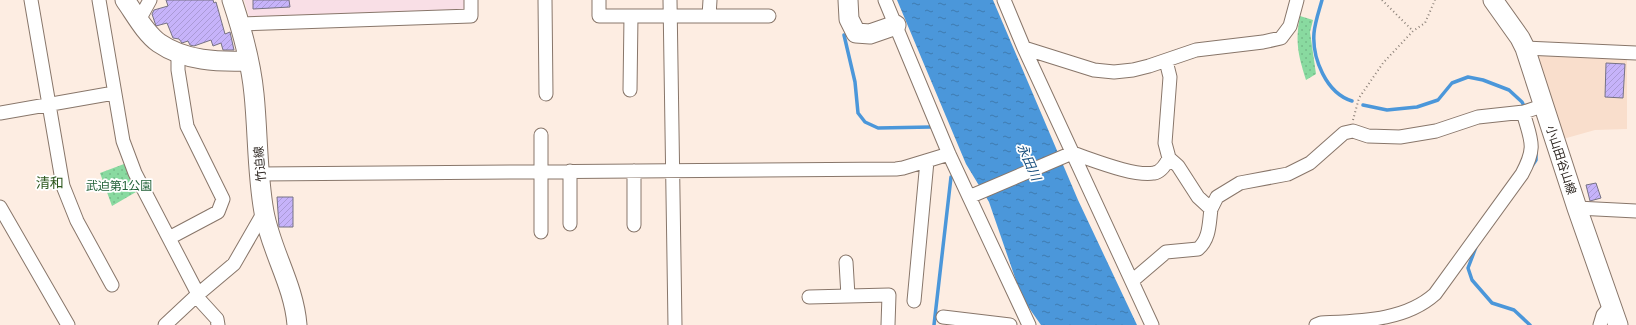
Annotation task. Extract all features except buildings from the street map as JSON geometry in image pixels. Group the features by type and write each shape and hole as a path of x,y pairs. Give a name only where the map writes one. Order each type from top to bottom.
{"street":[{"path":"32,0 63,186 69,204 112,285"},
{"path":"99,0 123,141 135,173 197,295 217,319 218,325"},
{"path":"125,0 139,20 159,43 178,52 204,60 223,62 248,61"},
{"path":"139,20 150,0"},
{"name":"竹迫線","path":"232,0 240,24 254,92 264,212 291,293 297,325"},
{"path":"240,24 471,16 471,0"},
{"path":"545,0 546,94"},
{"path":"599,0 599,16 769,16"},
{"path":"670,0 675,325"},
{"path":"709,16 710,0"},
{"path":"848,0 849,19 856,33 870,34 896,25"},
{"path":"886,0 949,154 1029,325"},
{"path":"1004,0 1024,48 1152,325"},
{"path":"1024,48 1094,70 1133,70 1166,61 1196,50 1263,42 1280,38 1290,26 1297,0"},
{"name":"小山田谷山線","path":"1493,0 1513,26 1525,48 1531,109 1577,208 1610,307 1618,325"},
{"path":"630,90 631,16"},
{"path":"1525,48 1636,53"},
{"path":"169,238 218,212 223,199 187,126 178,70 178,52"},
{"path":"1166,61 1170,77 1165,143 1169,158 1178,166 1198,197 1211,209"},
{"path":"0,113 114,93"},
{"path":"1132,281 1166,252 1198,249 1202,246 1209,228 1211,209 1217,197 1240,183 1288,174 1310,163 1344,133 1353,131 1368,136 1400,137 1436,131 1478,117 1531,109 1532,149 1528,161 1517,180 1435,294 1425,303 1398,314 1378,319 1335,324 1321,323 1316,325"},
{"path":"541,135 541,232"},
{"path":"968,197 1072,153 1111,166 1143,174 1155,173 1160,170 1169,158"},
{"path":"260,174 896,169 949,154"},
{"path":"914,301 927,161"},
{"path":"570,171 570,224"},
{"path":"634,171 634,225"},
{"path":"1577,208 1636,211"},
{"path":"165,325 197,295 234,264 264,212"},
{"path":"1,214 68,325"},
{"path":"846,262 848,296"},
{"path":"809,297 889,295 888,325"},
{"path":"1600,325 1603,315 1610,307"},
{"path":"943,316 1010,325"}],"path":[{"path":"1382,0 1413,31"},
{"path":"1353,131 1353,115 1359,98 1383,63 1413,31 1425,23 1435,0"}],"shaded area":[{"path":"244,0 466,0 466,6 461,12 250,19"},
{"path":"1532,53 1627,57 1627,129 1595,130 1563,139"}],"green space":[{"path":"1300,16 1313,20 1310,32 1316,74 1306,80 1298,48"},
{"name":"武迫第1公園","path":"124,164 136,192 112,206 100,173"}],"water":[{"name":"永田川","path":"897,0 993,0 1078,200 1137,325 1041,325 1022,298 989,202 966,164"}],"waterway":[{"path":"1322,0 1314,33 1315,53 1322,73 1328,83 1335,91 1352,101"},
{"path":"844,35 855,82 858,113 865,122 878,128 931,127"},
{"path":"1363,105 1387,110 1417,107 1438,100 1452,83 1468,77 1483,80 1509,90 1522,102 1525,108"},
{"path":"1532,166 1536,160 1536,154"},
{"path":"934,325 951,177"},
{"path":"1476,247 1468,268 1472,280 1492,303 1514,310 1530,325"}],"district":[{"name":"清和","path":"50,183"}]}
